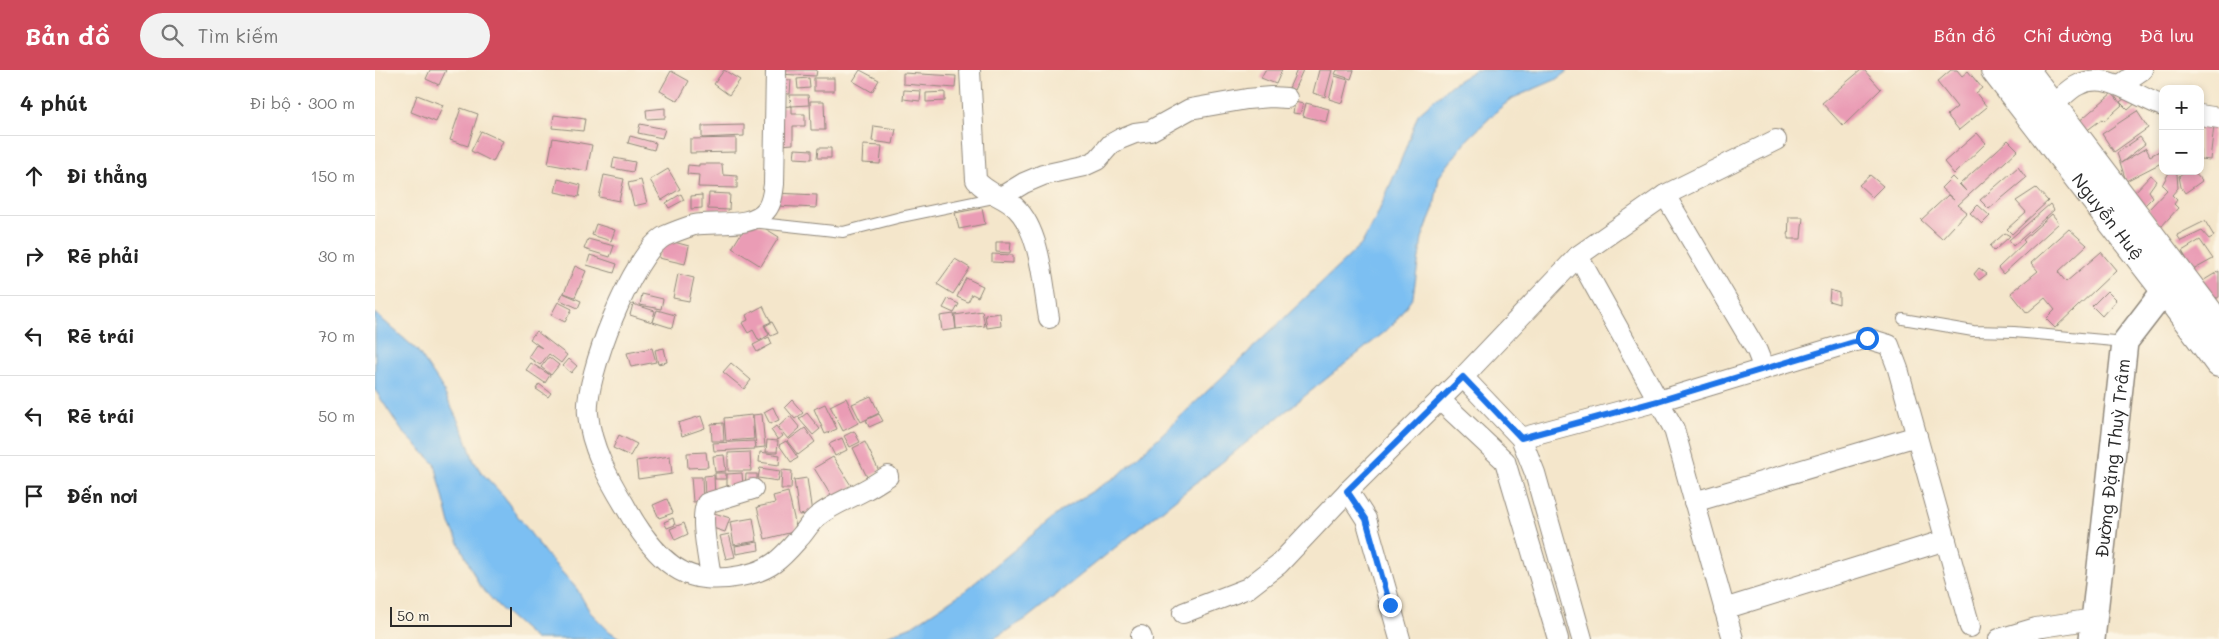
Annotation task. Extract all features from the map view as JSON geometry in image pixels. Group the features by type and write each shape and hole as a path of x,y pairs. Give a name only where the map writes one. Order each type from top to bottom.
{"highway":[{"name":"Nguyễn Huệ","path":"1995,70 2173,282 2219,326"},
{"name":"Nguyễn Huệ","path":"2025,70 2053,105 2173,282 2219,363"}],"street":[{"path":"777,70 774,184 771,201 767,210 744,222 695,225 664,236 652,246 641,260 612,322 592,375 587,397 591,433 609,477 637,527 658,552 677,568 693,577 740,576 773,564 817,517 835,504 867,490 888,476"},
{"path":"970,70 976,180 982,188 1001,196 1019,211 1030,230 1035,243 1049,318"},
{"path":"2120,85 2142,70"},
{"path":"2053,105 2078,85 2096,79 2120,85 2159,104"},
{"path":"1001,196 1043,175 1084,166 1097,160 1115,142 1135,133 1150,131 1190,109 1247,99 1287,98"},
{"path":"2204,116 2219,118"},
{"path":"1183,613 1248,588 1279,564 1347,491 1463,377 1577,256 1665,195 1776,140"},
{"path":"1665,195 1757,351 1764,369"},
{"path":"1577,256 1674,429 1733,639"},
{"name":"Đường Đặng Thuỳ Trâm","path":"2093,629 2125,342 2173,282"},
{"path":"1521,438 1658,401 1867,338 1889,345 1898,369 1970,627"},
{"path":"1463,377 1521,438 1535,473 1582,639"},
{"path":"1440,400 1505,461 1558,639"},
{"path":"1694,502 1917,436"},
{"path":"711,578 709,552 703,524 705,507 707,504 753,489"},
{"path":"1347,491 1366,519 1400,639"},
{"path":"1724,609 1946,540"},
{"path":"1999,639 2036,628 2093,629"}],"lane":[{"path":"744,222 843,232 901,217 1001,196"},
{"path":"1903,319 1973,331 2014,332 2125,342"}],"water":[{"path":"1475,70 1569,70 1555,80 1513,98 1500,108 1468,139 1439,177 1434,207 1422,238 1413,296 1395,322 1386,331 1026,619 993,639 879,639 912,626 965,591 1062,510 1119,475 1361,245 1375,220 1403,155 1418,114 1451,85"},
{"path":"375,313 417,350 440,384 464,433 474,461 481,472 500,492 545,553 577,589 590,612 609,631 621,639 535,639 499,607 479,585 450,524 435,464 402,431 375,390"}],"building":[{"path":"430,70 446,70 439,85 426,79"},
{"path":"724,70 740,80 729,95 714,84"},
{"path":"779,70 817,70 816,76 778,74"},
{"path":"860,70 879,80 872,92 853,81"},
{"path":"1265,70 1282,70 1276,84 1261,78"},
{"path":"1297,70 1303,70 1294,90 1289,88"},
{"path":"1319,70 1332,70 1325,97 1313,93"},
{"path":"1337,70 1354,70 1351,79 1335,74"},
{"path":"1861,70 1864,70 1881,89 1843,126 1822,103"},
{"path":"1951,70 1957,70 1962,76 1968,71 1982,88 1976,93 1987,107 1959,130 1947,115 1957,107 1937,82"},
{"path":"671,71 689,81 678,101 660,91"},
{"path":"903,73 956,76 955,88 903,84"},
{"path":"1335,76 1348,80 1342,103 1329,99"},
{"path":"809,78 810,88 798,89 797,79"},
{"path":"814,78 834,78 834,91 814,91"},
{"path":"777,79 791,80 790,94 776,94"},
{"path":"904,90 921,91 920,101 903,99"},
{"path":"945,92 945,101 926,102 926,93"},
{"path":"2112,93 2122,105 2104,121 2102,119 2085,132 2077,123"},
{"path":"2130,94 2138,101 2128,110 2120,102"},
{"path":"417,95 443,105 436,122 411,112"},
{"path":"790,95 808,95 809,105 791,106"},
{"path":"810,101 824,101 825,130 811,130"},
{"path":"1295,102 1303,104 1300,114 1293,113"},
{"path":"1306,103 1329,109 1326,122 1303,116"},
{"path":"792,106 792,114 805,114 805,126 793,126 793,144 780,145 779,107"},
{"path":"461,108 478,114 468,146 450,140"},
{"path":"665,108 665,118 647,119 646,110"},
{"path":"2137,111 2148,128 2114,152 2102,134"},
{"path":"554,115 585,119 583,131 552,128"},
{"path":"640,124 665,129 662,138 638,133"},
{"path":"2204,124 2214,125 2210,160 2204,159"},
{"path":"744,125 744,136 702,138 702,126"},
{"path":"874,126 896,129 893,144 872,141"},
{"path":"481,131 503,141 493,162 471,151"},
{"path":"1977,133 1986,143 1954,174 1944,162"},
{"path":"630,136 656,143 654,150 628,143"},
{"path":"2140,137 2145,144 2121,163 2146,148 2150,156 2159,151 2159,164 2126,181 2117,153"},
{"path":"553,138 592,145 587,171 548,164"},
{"path":"736,138 736,152 690,153 690,139"},
{"path":"2008,140 2018,150 1958,205 1967,212 1942,239 1921,220 1948,195 1954,200 1941,188 1952,177 1966,191 1960,184"},
{"path":"863,145 882,146 880,164 862,163"},
{"path":"818,148 831,148 831,158 817,158"},
{"path":"795,149 812,150 812,159 794,158"},
{"path":"614,158 635,162 633,172 612,168"},
{"path":"699,164 722,164 723,175 737,176 737,188 698,187 699,175 687,174 688,165 699,166"},
{"path":"2018,167 2026,178 1989,209 1980,200"},
{"path":"668,169 680,189 662,200 650,180"},
{"path":"604,175 624,179 619,201 599,197"},
{"path":"1870,175 1883,186 1872,197 1859,185"},
{"path":"2151,175 2156,181 2149,191 2153,197 2143,207 2133,194"},
{"path":"2168,175 2177,175 2178,188 2172,195 2177,200 2174,204 2178,208 2161,227 2148,210 2167,190 2162,185"},
{"path":"2197,175 2202,181 2185,193 2181,187 2179,176"},
{"path":"558,179 581,185 579,197 555,192"},
{"path":"641,180 647,203 634,206 628,183"},
{"path":"2036,188 2048,201 2012,234 2007,229 2026,212 2016,201"},
{"path":"709,193 730,194 729,210 708,209"},
{"path":"776,193 817,195 816,208 776,206"},
{"path":"681,194 684,200 669,208 666,203"},
{"path":"702,195 702,208 691,209 691,196"},
{"path":"2050,204 2054,210 2013,246 2009,240"},
{"path":"1978,205 1990,216 1982,224 1970,213"},
{"path":"982,208 985,224 959,229 955,213"},
{"path":"2052,214 2059,223 2003,274 1998,268 2025,242 2023,240"},
{"path":"1789,217 1803,217 1801,239 1788,239"},
{"path":"750,219 779,237 761,266 732,248"},
{"path":"2205,221 2214,236 2209,239 2202,231 2181,241 2177,235"},
{"path":"596,224 615,230 611,241 592,235"},
{"path":"2069,229 2087,245 2058,272 2066,282 2101,252 2116,270 2055,328 2046,319 2055,310 2045,298 2027,313 2011,293 2038,271 2031,263"},
{"path":"2005,233 2010,236 1994,251 1990,246"},
{"path":"588,239 614,246 610,257 584,249"},
{"path":"663,239 689,246 685,264 659,258"},
{"path":"2200,240 2213,259 2193,270 2182,251"},
{"path":"996,242 1011,242 1010,253 996,252"},
{"path":"992,254 1013,255 1013,263 992,262"},
{"path":"590,255 617,264 614,273 587,265"},
{"path":"955,259 970,268 953,294 937,284"},
{"path":"575,266 586,271 575,297 564,293"},
{"path":"1979,268 1987,274 1979,280 1974,274"},
{"path":"2219,271 2219,297 2213,301 2201,282"},
{"path":"678,274 694,278 689,301 673,298"},
{"path":"966,278 983,286 978,297 972,294 968,302 957,297"},
{"path":"1830,290 1839,293 1839,304 1829,301"},
{"path":"2107,291 2116,300 2102,316 2092,306"},
{"path":"563,293 581,301 578,308 560,300"},
{"path":"642,294 663,299 661,309 640,305"},
{"path":"948,299 959,304 954,313 943,308"},
{"path":"558,302 572,309 565,322 551,315"},
{"path":"633,304 655,311 652,322 630,315"},
{"path":"763,306 771,322 764,325 769,335 759,341 753,330 748,333 742,323 748,320 746,315"},
{"path":"657,310 675,315 672,328 653,322"},
{"path":"982,311 985,326 956,329 955,315"},
{"path":"1000,313 1001,326 987,328 985,315"},
{"path":"954,314 956,329 942,331 940,316"},
{"path":"772,322 778,333 771,336 765,326"},
{"path":"536,331 567,355 561,363 549,354 540,365 528,357 536,345 542,348 530,339"},
{"path":"769,337 772,344 757,352 753,345"},
{"path":"652,348 656,362 631,367 627,353"},
{"path":"664,348 667,362 658,364 655,350"},
{"path":"549,357 559,365 551,375 541,367"},
{"path":"569,359 577,366 571,373 563,366"},
{"path":"531,363 550,375 545,383 526,370"},
{"path":"731,363 751,380 744,389 723,372"},
{"path":"539,384 551,393 548,397 536,389"},
{"path":"871,396 879,413 861,422 852,404"},
{"path":"846,398 858,423 843,431 830,406"},
{"path":"792,400 803,413 795,419 785,407"},
{"path":"825,404 837,429 825,434 814,409"},
{"path":"773,407 779,420 770,424 764,412"},
{"path":"807,413 820,429 813,435 799,419"},
{"path":"762,414 765,447 756,448 753,415"},
{"path":"879,414 883,421 869,427 866,420"},
{"path":"752,415 754,439 726,441 724,418"},
{"path":"701,416 705,428 682,436 678,423"},
{"path":"790,416 800,428 788,439 778,427"},
{"path":"723,423 724,441 712,441 711,424"},
{"path":"776,426 783,436 778,440 771,430"},
{"path":"805,428 815,442 798,455 787,441"},
{"path":"854,431 860,442 850,447 844,436"},
{"path":"619,435 637,444 630,456 613,448"},
{"path":"842,438 847,450 835,456 829,444"},
{"path":"767,440 778,441 777,452 766,452"},
{"path":"754,441 755,449 714,451 713,443"},
{"path":"786,441 798,458 791,462 779,445"},
{"path":"865,442 879,471 867,477 853,448"},
{"path":"706,452 708,467 688,468 687,453"},
{"path":"750,452 751,471 728,471 728,453"},
{"path":"760,452 780,455 779,465 759,462"},
{"path":"724,455 726,471 715,472 713,456"},
{"path":"670,456 672,474 638,479 636,461"},
{"path":"833,457 852,487 833,499 814,468"},
{"path":"760,468 780,471 778,481 758,478"},
{"path":"782,470 792,471 791,489 781,489"},
{"path":"715,473 726,473 726,479 715,479"},
{"path":"742,473 743,485 727,486 727,474"},
{"path":"746,474 757,474 757,487 745,487"},
{"path":"714,475 715,498 705,498 704,476"},
{"path":"691,477 702,477 703,501 693,502"},
{"path":"807,478 812,513 799,515 794,480"},
{"path":"788,492 797,531 765,539 757,507 775,503 773,496"},
{"path":"667,499 673,513 659,518 653,505"},
{"path":"711,512 730,518 725,532 707,526"},
{"path":"673,518 675,525 667,528 664,522"},
{"path":"753,518 757,541 734,545 730,522"},
{"path":"684,523 688,534 675,540 670,529"},
{"path":"729,534 735,557 726,559 720,536"},
{"path":"758,542 759,550 736,554 735,546"}],"route":[{"path":"1390,605 1366,519 1347,491 1463,377 1521,438 1658,401 1867,338"}]}
